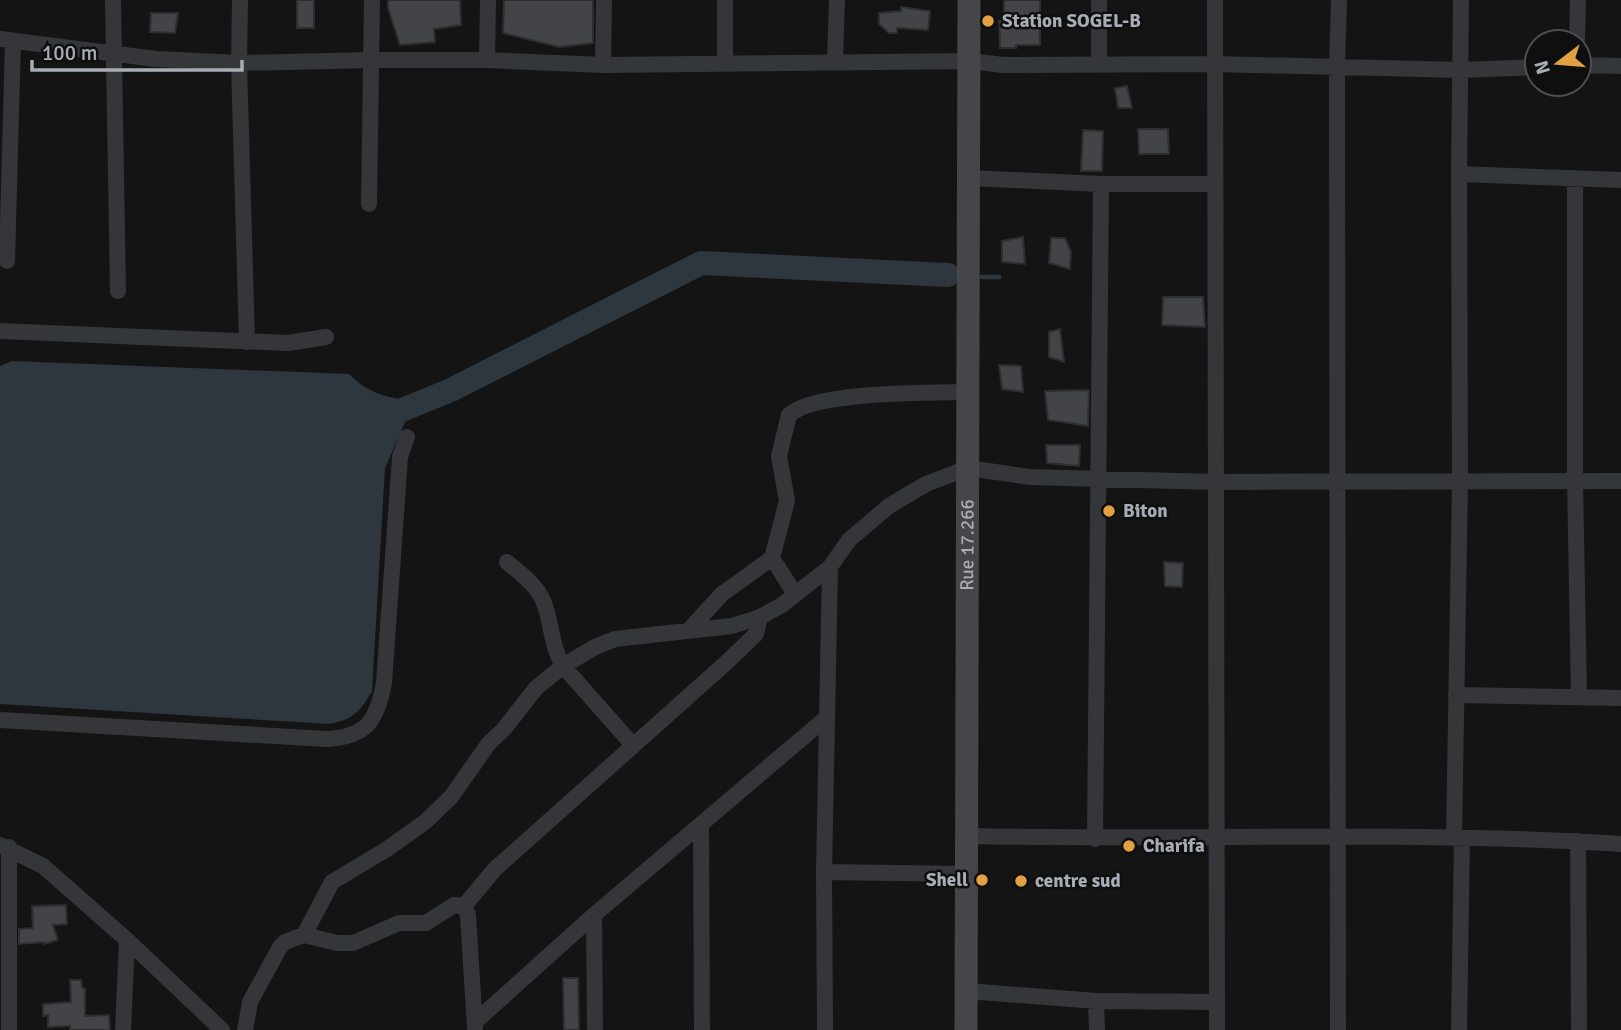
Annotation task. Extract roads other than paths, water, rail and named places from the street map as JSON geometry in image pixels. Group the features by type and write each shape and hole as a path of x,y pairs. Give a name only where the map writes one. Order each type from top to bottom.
{"main road":[{"name":"Rue 17.266","path":"966,1030 970,0"}],"street":[{"path":"113,0 118,291"},
{"path":"240,0 239,63 247,342"},
{"path":"369,204 372,0"},
{"path":"487,60 488,0"},
{"path":"603,65 604,0"},
{"path":"725,0 725,63"},
{"path":"835,61 837,0"},
{"path":"1099,0 1099,64"},
{"path":"1215,0 1213,184 1217,1030"},
{"path":"1338,1030 1339,0"},
{"path":"1459,1030 1456,695 1460,481 1461,0"},
{"path":"1577,28 1578,0"},
{"path":"6,261 7,40 156,59 239,63 487,60 603,65 970,61 1003,65 1214,64 1461,71 1523,67"},
{"path":"1593,65 1621,66"},
{"path":"1459,174 1621,180"},
{"path":"970,178 1101,184 1213,184"},
{"path":"1575,178 1575,481 1579,697"},
{"path":"1095,839 1101,184"},
{"path":"0,331 288,343 326,337"},
{"path":"688,631 722,594 772,558 788,501 779,456 780,448 786,421 794,411 838,399 969,392"},
{"path":"0,720 327,739 342,738 369,725 379,709 384,683 400,457 407,437"},
{"path":"304,935 332,882 425,822 451,797 489,743 504,729 536,688 563,666 595,647 615,639 732,626 760,617 782,605 830,566 849,540 889,506 926,484 968,468 1030,477 1214,482 1621,481"},
{"path":"772,558 795,594"},
{"path":"508,562 539,592 545,604 556,653 563,666 632,744"},
{"path":"825,1030 824,872 830,566"},
{"path":"464,906 495,869 756,634 760,617"},
{"path":"1456,695 1621,698"},
{"path":"475,1025 594,915 826,718"},
{"path":"701,825 702,1030"},
{"path":"967,836 1095,839 1337,835 1621,844"},
{"path":"1578,841 1578,1030"},
{"path":"9,1030 4,846 43,866 127,940 222,1030"},
{"path":"824,872 966,873"},
{"path":"245,1030 250,1002 285,942 304,935 337,943 353,943 399,922 426,923 454,905 464,906"},
{"path":"464,906 468,915 475,1025"},
{"path":"594,915 595,1030"},
{"path":"123,1030 127,940"},
{"path":"966,991 1096,1001 1217,1002"},
{"path":"1096,1001 1097,1030"}],"waterway":[{"path":"380,419 451,390 701,263 948,275"},
{"path":"982,277 999,277"}],"place":[{"name":"Station SOGEL-B","path":"988,21"},
{"name":"Biton","path":"1109,511"},
{"name":"Charifa","path":"1129,846"},
{"name":"Shell","path":"982,880"},
{"name":"centre sud","path":"1021,881"}]}
